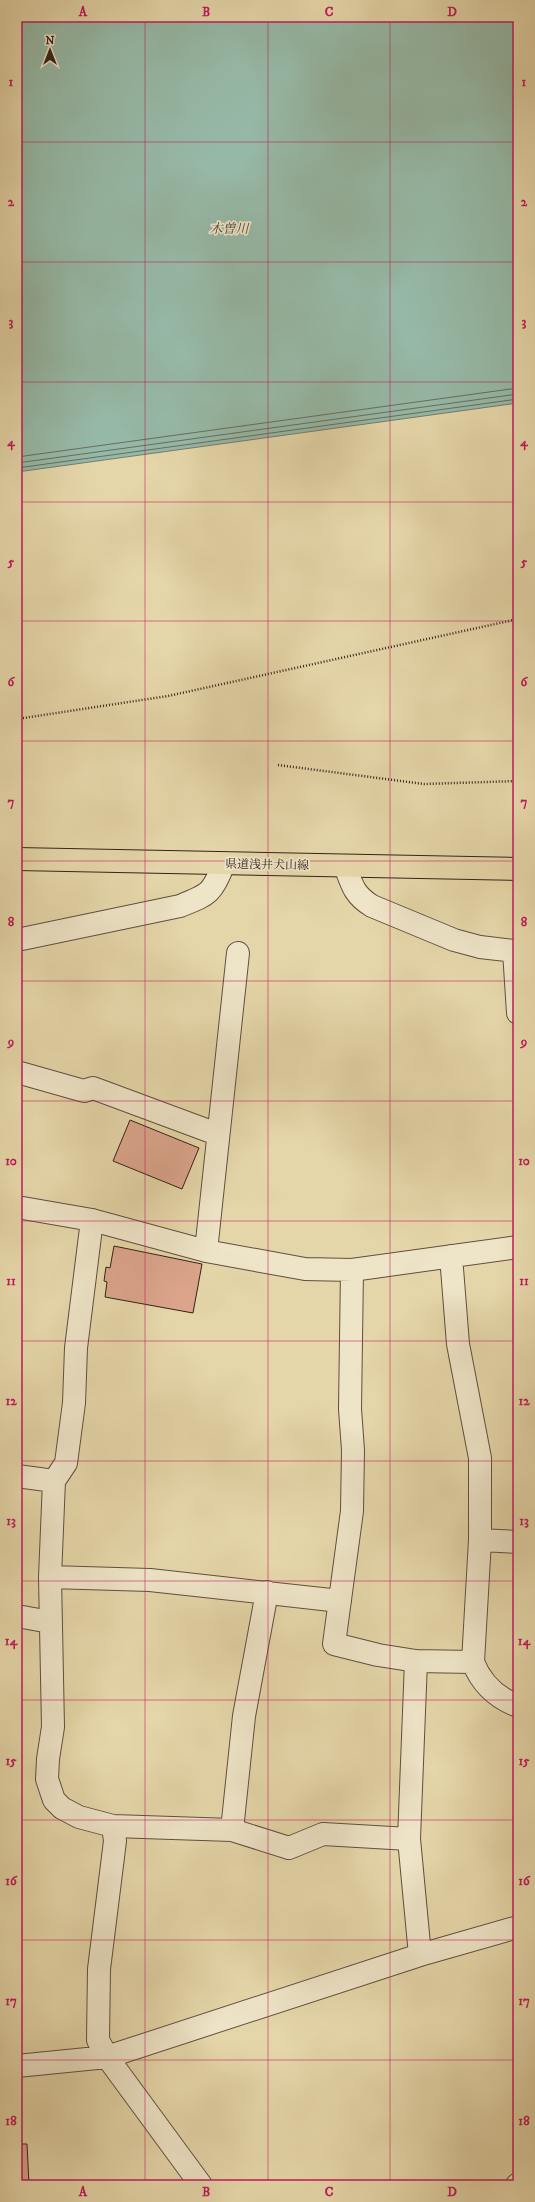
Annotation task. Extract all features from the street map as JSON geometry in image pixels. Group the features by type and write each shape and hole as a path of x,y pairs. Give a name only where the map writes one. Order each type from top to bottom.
{"main road":[{"name":"県道浅井犬山線","path":"17,859 518,869"}],"street":[{"path":"17,940 180,906 200,898 213,889 224,864"},
{"path":"345,866 354,891 360,899 372,906 454,940 480,947 516,950 518,1013"},
{"path":"206,1251 217,1134 222,1110 238,953"},
{"path":"17,1072 84,1091 93,1088 217,1134"},
{"path":"17,1207 92,1220 206,1251 305,1269 352,1270 518,1247"},
{"path":"92,1220 76,1348 74,1403 66,1464 54,1481 50,1577 53,1727 48,1759 47,1779 54,1800 62,1808 79,1817 114,1826 232,1830 289,1848 323,1834 409,1839"},
{"path":"451,1256 458,1344 480,1458 480,1540 473,1662 477,1673 490,1689 507,1701 518,1706"},
{"path":"352,1270 350,1410 353,1450 352,1511 334,1644 378,1655 416,1661 473,1662"},
{"path":"17,1476 54,1481"},
{"path":"480,1540 518,1542"},
{"path":"50,1577 150,1580 340,1601"},
{"path":"232,1830 244,1716 267,1592"},
{"path":"17,1616 50,1622"},
{"path":"416,1661 409,1839 420,1955"},
{"path":"114,1826 115,1841 99,1969 98,2040 107,2057 201,2185"},
{"path":"17,2066 107,2057 420,1955 518,1927"}],"path":[{"path":"17,720 168,696 518,619"},
{"path":"278,765 424,784 518,780"}],"water":[{"name":"木曽川","path":"17,17 518,17 518,403 17,472"}],"building":[{"path":"130,1120 199,1148 182,1189 113,1161"},
{"path":"114,1246 202,1264 193,1313 105,1297 107,1282 104,1281 106,1267 110,1268"},
{"path":"17,2144 27,2144 29,2184 17,2184"}]}
